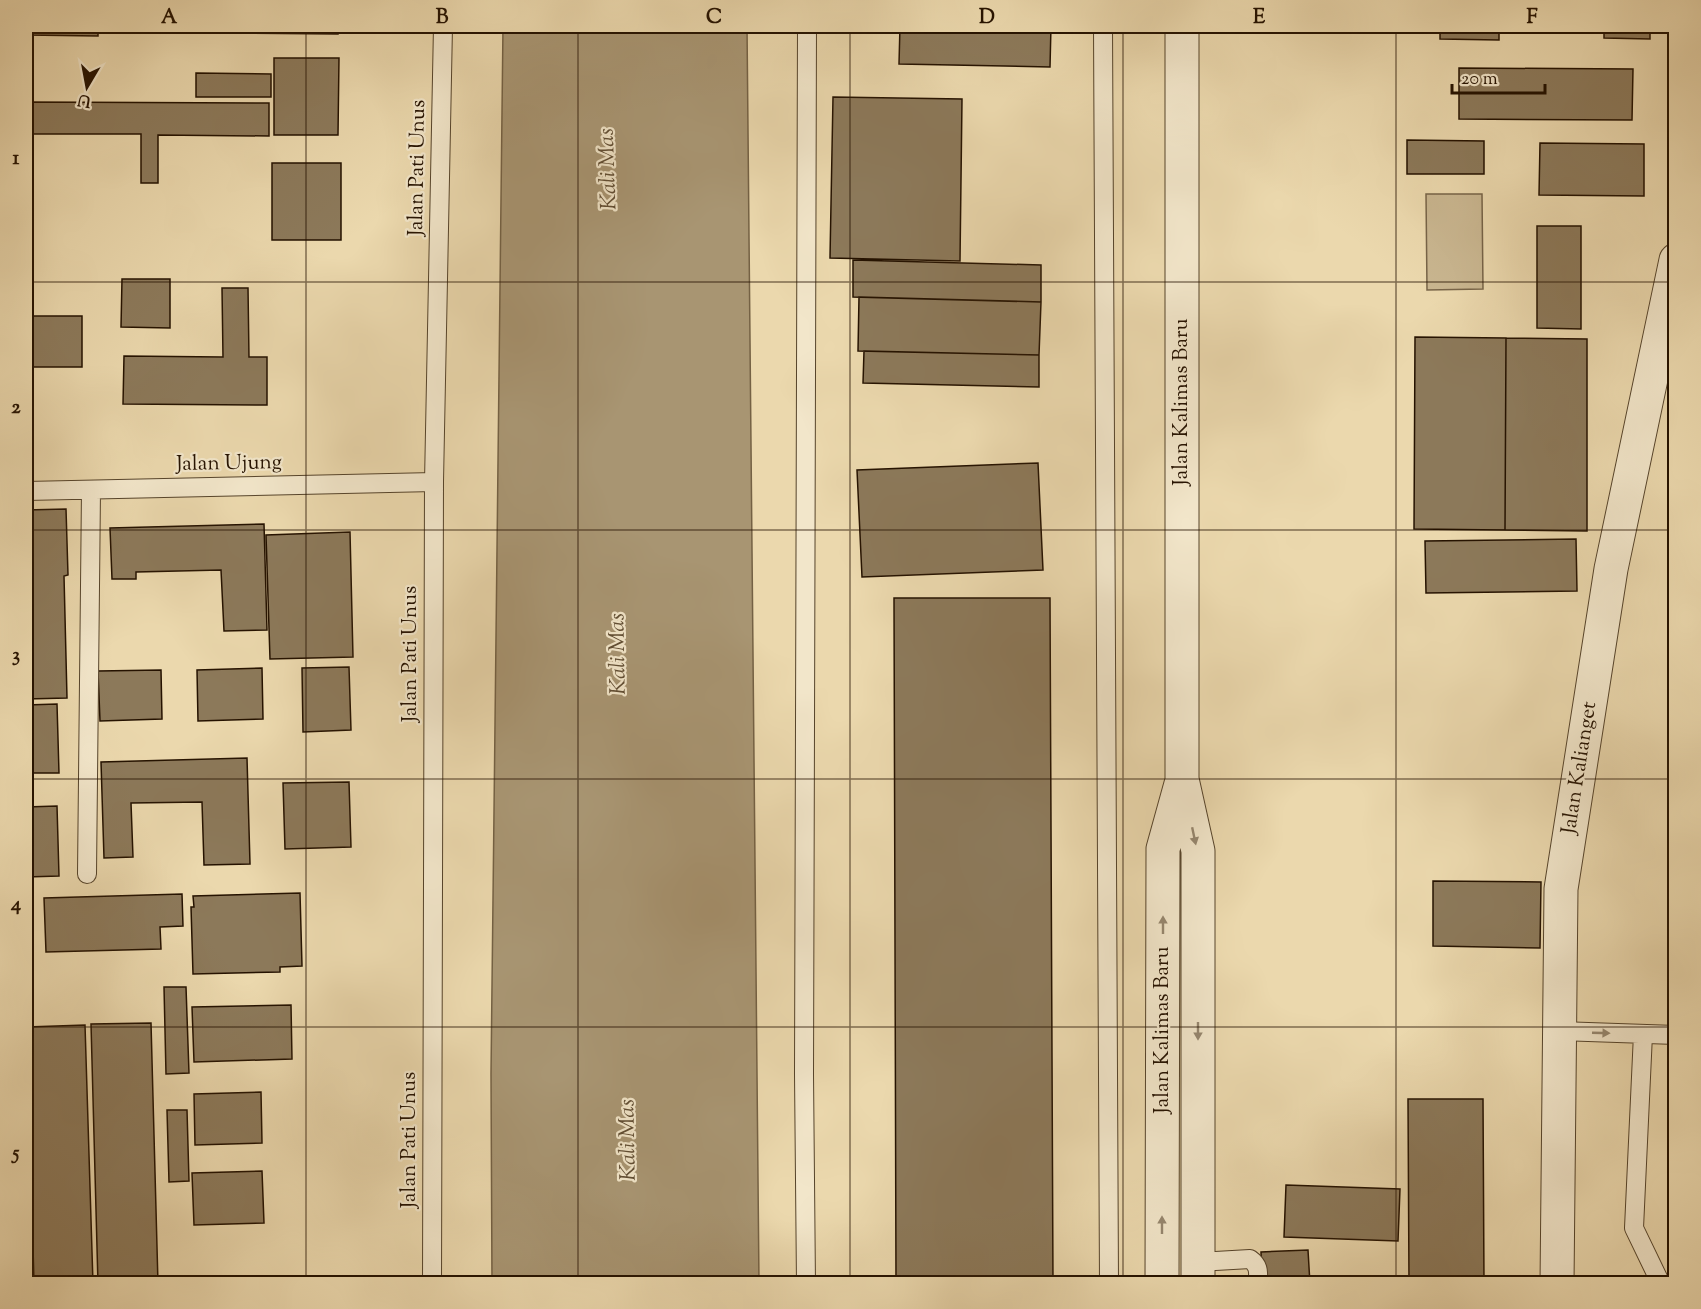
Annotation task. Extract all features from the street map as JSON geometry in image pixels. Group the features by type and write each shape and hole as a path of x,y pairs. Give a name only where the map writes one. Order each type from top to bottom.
{"street":[{"name":"Jalan Kalimas Baru","path":"1182,26 1182,779 1198,851 1198,1273"},
{"name":"Jalan Kalianget","path":"1557,1284 1561,888 1611,569 1676,260"},
{"name":"Jalan Kalimas Baru","path":"1162,1284 1163,849 1182,779"}],"lane":[{"name":"Jalan Pati Unus","path":"432,1284 434,482 443,26"},
{"path":"806,1284 804,1074 807,26"},
{"path":"1103,26 1109,1284"},
{"name":"Jalan Ujung","path":"26,491 434,482"},
{"path":"87,874 91,490"},
{"path":"1560,1031 1676,1035"},
{"path":"1643,1034 1634,1228 1661,1284"},
{"path":"1198,1273 1250,1259 1256,1263 1258,1268 1258,1284"}],"shaded area":[{"path":"1426,194 1482,194 1483,289 1427,290"}],"water":[{"name":"Kali Mas","path":"503,26 747,26 759,1283 492,1283 491,1074"}],"building":[{"path":"26,26 98,26 98,36 26,35"},
{"path":"229,26 338,26 338,34 229,33"},
{"path":"900,26 1051,26 1050,67 899,64"},
{"path":"1440,26 1499,26 1499,40 1440,39"},
{"path":"1604,26 1650,26 1650,39 1604,38"},
{"path":"274,58 339,58 338,135 274,135"},
{"path":"1459,68 1633,69 1632,120 1459,119"},
{"path":"196,73 271,74 271,97 196,97"},
{"path":"833,97 962,99 960,261 830,258"},
{"path":"26,102 269,103 269,136 158,135 158,183 141,183 141,134 26,134"},
{"path":"1407,140 1484,141 1484,174 1407,174"},
{"path":"1540,143 1644,144 1644,196 1539,195"},
{"path":"272,163 341,163 341,240 272,240"},
{"path":"1537,226 1581,226 1581,329 1537,328"},
{"path":"853,260 1041,265 1041,302 853,297"},
{"path":"122,279 170,279 170,328 121,327"},
{"path":"222,288 248,288 249,357 267,357 267,405 123,404 124,356 223,357"},
{"path":"859,297 1041,302 1039,355 858,351"},
{"path":"26,316 82,316 82,367 26,367"},
{"path":"1415,337 1506,338 1505,530 1414,529"},
{"path":"1506,338 1587,339 1587,531 1505,530"},
{"path":"864,351 1039,355 1039,387 863,383"},
{"path":"1038,463 1043,570 862,577 857,470"},
{"path":"66,509 68,575 64,576 67,698 26,699 26,510"},
{"path":"264,524 267,630 224,631 221,570 136,572 136,579 112,579 110,528"},
{"path":"350,532 353,657 270,659 266,535"},
{"path":"1576,539 1577,591 1426,593 1425,541"},
{"path":"894,598 1050,598 1053,1284 896,1284"},
{"path":"349,667 351,730 303,732 302,668"},
{"path":"262,668 263,719 198,721 197,670"},
{"path":"161,670 162,719 100,721 98,671"},
{"path":"57,704 59,773 26,773 26,705"},
{"path":"247,758 250,864 204,865 202,802 131,803 133,857 104,858 101,762"},
{"path":"349,782 351,847 285,849 283,783"},
{"path":"1672,783 1676,783 1676,848 1668,848"},
{"path":"57,806 59,876 26,877 26,807"},
{"path":"1433,881 1541,882 1540,948 1433,946"},
{"path":"300,893 302,966 280,967 280,972 193,974 191,907 194,907 193,896"},
{"path":"182,894 183,926 160,927 161,949 46,952 44,898"},
{"path":"164,987 186,987 189,1073 166,1074"},
{"path":"291,1005 292,1059 194,1062 192,1007"},
{"path":"151,1023 158,1284 98,1284 91,1024"},
{"path":"85,1025 93,1284 34,1284 27,1027"},
{"path":"261,1092 262,1143 195,1145 194,1094"},
{"path":"1408,1099 1483,1099 1484,1284 1409,1284"},
{"path":"167,1110 187,1110 189,1181 169,1182"},
{"path":"262,1171 264,1223 194,1225 192,1173"},
{"path":"1286,1185 1400,1189 1398,1241 1284,1237"},
{"path":"1308,1250 1310,1284 1262,1284 1261,1252"}]}
